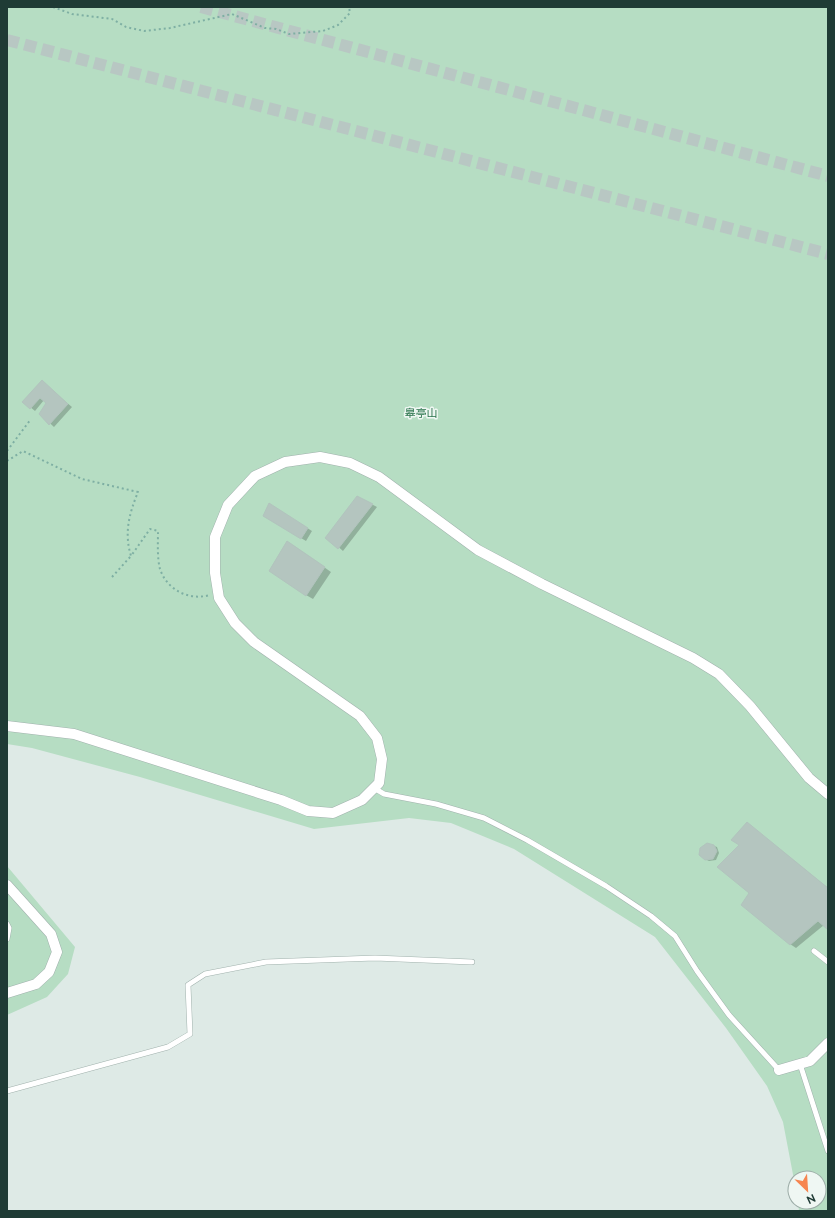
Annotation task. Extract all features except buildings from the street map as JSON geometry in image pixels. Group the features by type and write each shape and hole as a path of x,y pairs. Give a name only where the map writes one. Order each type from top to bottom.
{"street":[{"path":"7,726 74,734 281,800 308,811 333,813 362,800 379,783 382,759 377,738 360,716 254,642 235,623 219,598 214,573 215,537 228,505 255,476 285,462 320,457 350,463 379,477 478,550 542,584 693,658 719,674 750,706 809,778 828,794"},
{"path":"7,885 50,934 57,952 49,972 36,984 7,993"},
{"path":"780,1070 810,1060 828,1043"}],"lane":[{"path":"374,788 384,794 436,804 484,818 527,840 606,886 651,916 675,936 697,971 729,1015 780,1070"},
{"path":"7,924 9,928 7,939"},
{"path":"814,952 828,962"},
{"path":"7,1091 168,1047 190,1034 188,985 205,974 266,962 375,958 472,962"},
{"path":"800,1064 828,1152"}],"path":[{"path":"53,7 72,14 112,19 126,27 144,31 170,28 232,14 265,28 276,29 288,34 323,31 338,25 350,13 349,7"},
{"path":"7,451 31,419"},
{"path":"7,461 23,450 82,479 138,492 128,514 128,545 131,556"},
{"path":"112,577 131,556 150,529 158,531 160,569 169,583 179,594 200,598 218,592"}],"green space":[{"name":"皋亭山","path":"7,7 828,7 828,1211 799,1211 827,1210 827,1170 792,1170 783,1122 767,1086 726,1028 655,937 514,849 451,823 409,818 314,829 140,777 32,748 7,744"},
{"path":"7,866 75,947 68,974 47,997 7,1015"}],"tunnel":[{"path":"201,7 828,176"},
{"path":"7,40 828,254"}]}
